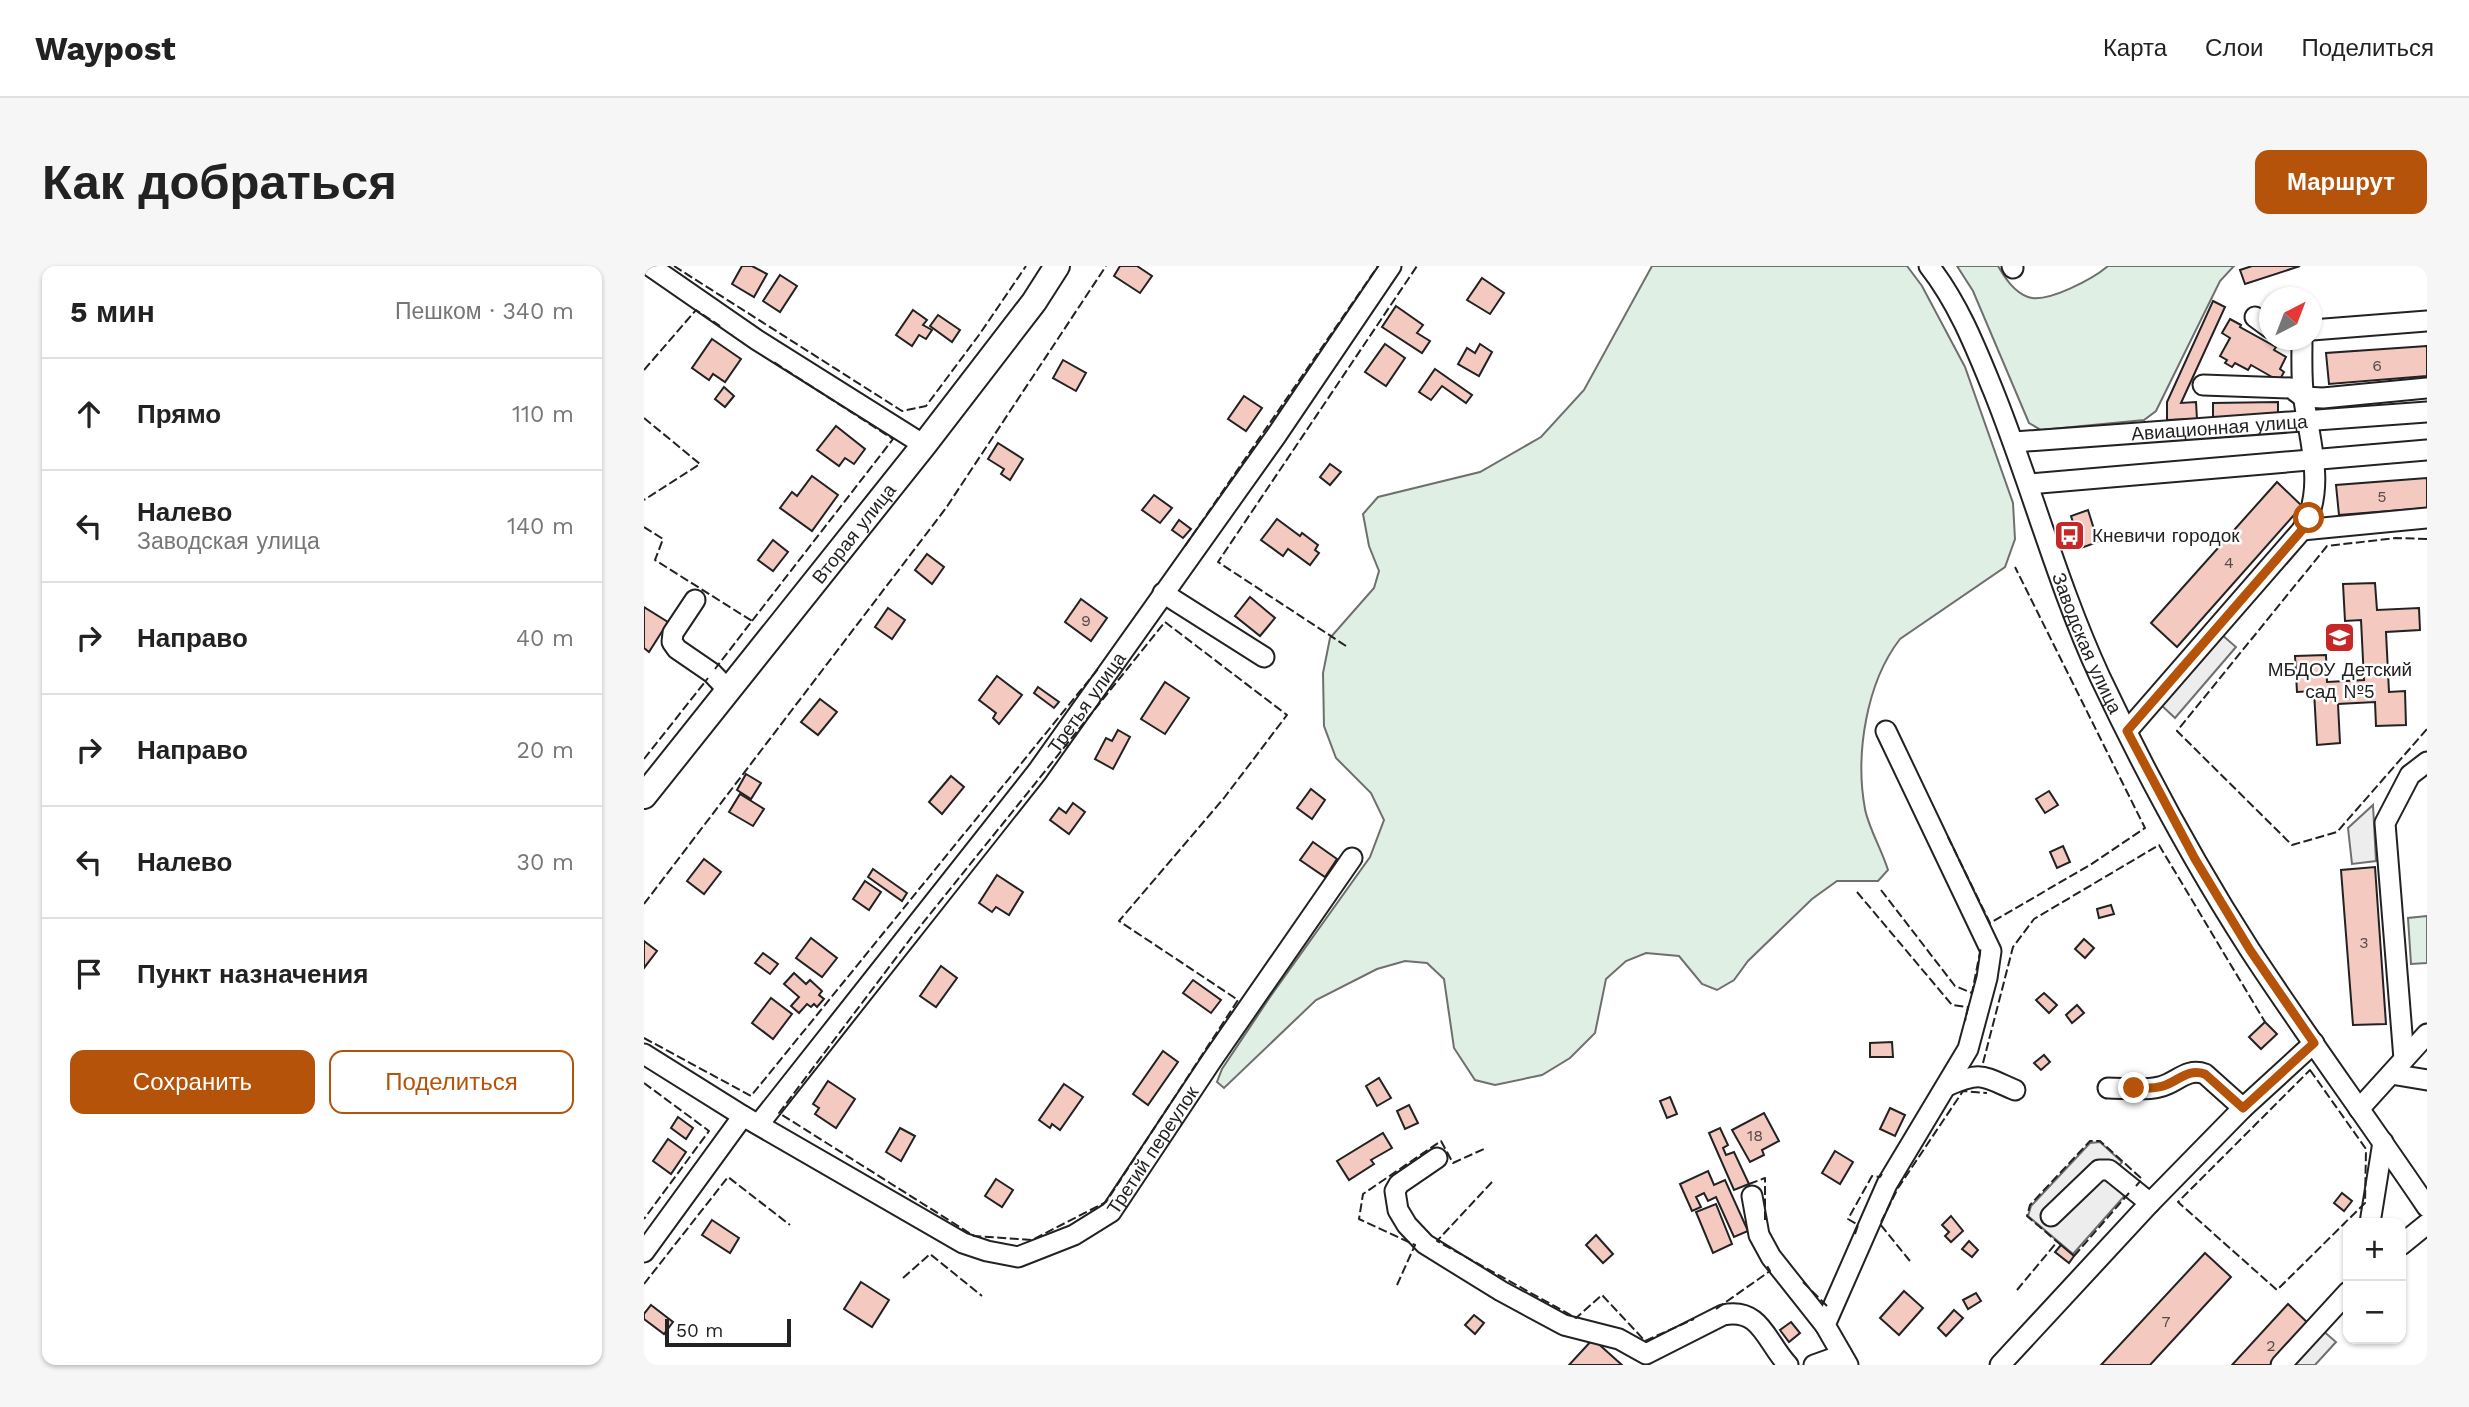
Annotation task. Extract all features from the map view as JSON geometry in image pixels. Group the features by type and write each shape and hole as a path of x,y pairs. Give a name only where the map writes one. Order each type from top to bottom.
{"main road":[{"name":"Вторая улица","path":"644,796 924,445 1034,302 1058,266"}],"street":[{"path":"650,266 757,340 924,445"},
{"name":"Третья улица","path":"644,1252 1037,772 1276,436 1391,266"},
{"name":"Заводская улица","path":"1929,266 1956,306 2014,442 2075,621 2127,731 2195,859 2250,950 2427,1207"},
{"path":"2322,329 2427,321"},
{"path":"2127,731 2302,530 2309,518 2314,502 2314,459 2307,422 2297,393 2292,350"},
{"path":"2297,393 2301,350"},
{"path":"2203,386 2297,393 2323,398 2427,388"},
{"name":"Авиационная улица","path":"2014,442 2427,412"},
{"path":"2029,484 2427,450"},
{"path":"2302,530 2427,517"},
{"path":"1163,593 1264,657"},
{"path":"695,600 673,633 673,642 677,649 712,673 727,690"},
{"path":"1825,1325 1887,1184 1968,1049 1987,978 1991,951 1886,731"},
{"path":"2404,1059 2385,823 2410,775 2427,762"},
{"name":"Третий переулок","path":"644,1054 751,1120 963,1243 1018,1257 1074,1235 1111,1212 1352,858"},
{"path":"2359,1109 2427,1034"},
{"path":"2000,1365 2150,1203 2243,1108 2314,1043"},
{"path":"2108,1088 2160,1087 2184,1074 2198,1071 2205,1074 2243,1108"},
{"path":"2390,1074 2427,1080"},
{"path":"1947,1086 1984,1076 2015,1090"},
{"path":"2371,1218 2383,1142"},
{"path":"1437,1158 1399,1184 1395,1191 1398,1210 1407,1225 1425,1244 1501,1291 1564,1325 1619,1339 1641,1360 1723,1315 1736,1312 1747,1315 1758,1324 1788,1365"},
{"path":"2051,1216 2104,1168 2150,1203"},
{"path":"1752,1196 1759,1235 1771,1256 1825,1325 1845,1360 1815,1365"},
{"path":"2406,1241 2427,1224"},
{"path":"2281,1365 2343,1297"}],"green space":[{"path":"1652,266 1907,266 1922,286 1965,367 2013,503 2015,539 2005,567 1900,639 1879,677 1866,720 1861,766 1862,788 1867,817 1888,870 1878,881 1837,881 1812,899 1748,961 1734,980 1717,990 1702,984 1679,956 1646,953 1626,961 1606,979 1595,1033 1570,1058 1542,1075 1495,1085 1475,1080 1454,1048 1444,979 1427,963 1405,961 1377,969 1316,1000 1224,1088 1217,1082 1222,1069 1370,857 1384,820 1371,793 1336,758 1324,726 1323,673 1330,638 1374,588 1379,571 1369,546 1363,514 1378,497 1480,472 1541,437 1584,390"},
{"path":"1957,266 1998,266 2018,292 2036,298 2070,289 2108,266 2234,266 2220,281 2156,411 2144,420 2041,430 2029,423 1973,291"},
{"path":"2427,916 2427,963 2411,964 2408,918"}],"shaded area":[{"path":"2221,634 2236,647 2175,718 2160,704"},
{"path":"2373,805 2376,861 2352,864 2348,828"},
{"path":"2100,1142 2122,1162 2117,1168 2135,1184 2073,1254 2028,1216 2031,1206 2090,1143"},
{"path":"2321,1329 2336,1342 2315,1365 2288,1365"}],"building":[{"path":"742,266 752,266 767,274 754,297 732,284"},
{"path":"1120,266 1137,266 1152,276 1140,293 1114,276"},
{"path":"2252,266 2300,266 2245,284 2240,270"},
{"path":"780,275 797,286 780,312 763,301"},
{"path":"1482,278 1504,293 1490,314 1467,300"},
{"path":"2213,301 2225,307 2181,403 2196,402 2197,419 2167,420 2167,402"},
{"path":"1396,306 1423,325 1417,333 1430,341 1422,353 1382,327"},
{"path":"913,310 927,320 923,325 932,330 926,339 919,335 912,346 896,335"},
{"path":"938,315 960,330 952,342 930,326"},
{"path":"2230,319 2259,338 2259,350 2274,350 2286,357 2280,369 2284,372 2279,381 2251,365 2248,370 2235,363 2232,367 2225,363 2227,360 2220,356 2230,338 2222,333"},
{"path":"712,339 741,359 725,382 713,374 709,380 692,368"},
{"path":"1385,344 1405,358 1386,386 1365,372"},
{"path":"1480,344 1492,352 1479,376 1458,364 1467,348 1475,353"},
{"path":"2427,346 2427,376 2329,384 2326,353"},
{"path":"1063,360 1086,373 1076,391 1053,378"},
{"path":"1435,369 1472,395 1466,403 1442,386 1431,400 1419,392"},
{"path":"724,387 734,396 725,407 715,399"},
{"path":"1244,396 1262,408 1246,431 1228,419"},
{"path":"2278,402 2278,418 2213,420 2213,403"},
{"path":"836,426 865,449 854,464 845,458 839,466 817,450"},
{"path":"998,443 1023,459 1010,480 1001,474 1004,469 988,459"},
{"path":"1330,464 1341,472 1330,485 1320,477"},
{"path":"812,476 838,495 812,531 780,508 792,492 797,496"},
{"path":"2427,478 2427,508 2339,515 2336,485"},
{"path":"2277,482 2302,506 2177,647 2151,623"},
{"path":"1154,495 1172,508 1160,523 1142,510"},
{"path":"2088,510 2098,542 2081,548 2071,516"},
{"path":"1277,519 1318,545 1315,550 1319,553 1310,565 1288,549 1283,556 1261,540"},
{"path":"1179,520 1191,529 1183,538 1172,530"},
{"path":"773,540 788,552 773,571 758,560"},
{"path":"927,554 944,567 932,584 915,570"},
{"path":"2375,583 2377,610 2419,608 2420,630 2386,632 2389,692 2405,691 2406,725 2376,726 2375,702 2338,704 2340,743 2317,745 2314,691 2297,692 2295,656 2326,655 2327,682 2364,680 2361,620 2345,621 2343,584"},
{"path":"1250,597 1275,618 1260,636 1235,616"},
{"path":"1081,599 1107,618 1091,641 1065,622"},
{"path":"644,607 668,622 649,652 644,648"},
{"path":"888,608 905,620 892,639 875,627"},
{"path":"997,676 1022,695 999,724 993,718 996,713 979,700"},
{"path":"1165,682 1189,698 1165,734 1141,719"},
{"path":"1038,687 1059,702 1054,708 1034,693"},
{"path":"820,699 837,712 818,735 801,722"},
{"path":"1118,730 1130,737 1113,769 1095,759 1106,738 1112,741"},
{"path":"746,774 761,783 751,799 737,790"},
{"path":"951,776 964,787 942,814 929,802"},
{"path":"1311,789 1325,800 1312,819 1297,808"},
{"path":"2049,791 2058,805 2045,813 2036,799"},
{"path":"740,794 764,809 753,826 729,812"},
{"path":"1073,803 1085,812 1069,834 1050,820 1059,808 1066,813"},
{"path":"1313,842 1337,859 1325,877 1300,860"},
{"path":"2063,846 2070,862 2057,868 2050,852"},
{"path":"704,859 721,872 704,894 687,881"},
{"path":"2375,867 2386,1024 2353,1025 2341,870"},
{"path":"873,869 907,893 902,901 868,877"},
{"path":"997,875 1023,892 1009,915 996,907 992,912 979,903"},
{"path":"865,881 881,892 869,910 853,899"},
{"path":"2111,905 2114,914 2099,918 2097,909"},
{"path":"811,938 837,958 822,977 796,958"},
{"path":"2084,939 2094,948 2085,958 2075,949"},
{"path":"644,941 657,951 644,968"},
{"path":"763,953 778,964 770,974 755,963"},
{"path":"941,966 957,978 936,1007 920,996"},
{"path":"794,973 806,984 810,980 822,991 819,995 824,999 817,1007 807,1004 799,1013 791,1006 799,997 784,984"},
{"path":"1193,980 1221,1000 1211,1013 1183,993"},
{"path":"2044,993 2057,1005 2049,1013 2036,1000"},
{"path":"771,998 792,1014 773,1039 752,1023"},
{"path":"2077,1005 2084,1013 2072,1023 2066,1015"},
{"path":"2265,1022 2277,1034 2261,1049 2249,1037"},
{"path":"1892,1042 1893,1057 1870,1057 1870,1043"},
{"path":"1163,1051 1178,1062 1148,1105 1133,1094"},
{"path":"2044,1055 2050,1062 2041,1070 2034,1063"},
{"path":"1379,1078 1391,1098 1377,1106 1366,1086"},
{"path":"828,1081 855,1099 836,1128 815,1114 819,1108 813,1104"},
{"path":"1064,1084 1083,1097 1060,1130 1052,1124 1050,1128 1039,1120"},
{"path":"1670,1097 1677,1114 1667,1118 1660,1101"},
{"path":"1409,1105 1418,1123 1405,1129 1397,1111"},
{"path":"1890,1108 1905,1115 1895,1136 1880,1129"},
{"path":"1764,1113 1779,1141 1762,1150 1764,1155 1750,1162 1732,1130"},
{"path":"678,1117 693,1128 686,1139 671,1128"},
{"path":"900,1128 915,1136 901,1161 886,1152"},
{"path":"1720,1128 1728,1145 1723,1148 1726,1155 1734,1152 1749,1184 1734,1190 1709,1133"},
{"path":"1383,1133 1392,1148 1371,1160 1374,1164 1349,1180 1337,1161"},
{"path":"668,1139 686,1152 671,1174 653,1161"},
{"path":"1835,1151 1853,1162 1840,1184 1822,1173"},
{"path":"1708,1171 1714,1185 1725,1180 1748,1231 1734,1237 1716,1197 1708,1201 1704,1193 1696,1197 1701,1207 1692,1211 1680,1184"},
{"path":"996,1179 1013,1190 1002,1207 985,1196"},
{"path":"2342,1193 2352,1201 2344,1211 2334,1203"},
{"path":"1716,1204 1732,1244 1713,1253 1696,1212"},
{"path":"1951,1216 1963,1231 1951,1242 1945,1236 1949,1232 1942,1225"},
{"path":"712,1220 739,1238 730,1253 702,1235"},
{"path":"1596,1235 1613,1254 1603,1263 1586,1245"},
{"path":"1969,1241 1978,1250 1972,1257 1962,1249"},
{"path":"2061,1245 2074,1256 2069,1263 2055,1252"},
{"path":"2205,1253 2231,1277 2150,1365 2101,1365"},
{"path":"861,1282 889,1300 872,1327 844,1309"},
{"path":"1904,1291 1923,1308 1899,1335 1880,1318"},
{"path":"1976,1293 1981,1301 1968,1309 1963,1300"},
{"path":"2288,1304 2310,1325 2273,1365 2232,1365"},
{"path":"651,1305 673,1322 664,1334 644,1319 644,1314"},
{"path":"1954,1310 1963,1318 1946,1336 1938,1328"},
{"path":"1474,1315 1484,1323 1475,1334 1465,1325"},
{"path":"1791,1322 1800,1333 1789,1342 1780,1330"},
{"path":"1593,1339 1622,1365 1569,1365"}],"fence":[{"path":"674,266 902,411 926,406 1026,266"},
{"path":"644,904 946,508 1106,266"},
{"path":"1185,546 1378,266"},
{"path":"1346,646 1218,562 1417,266"},
{"path":"644,370 696,310 720,326"},
{"path":"752,621 893,439 772,361"},
{"path":"644,418 700,464 644,500"},
{"path":"644,527 663,539 655,560 752,621 715,669"},
{"path":"2427,539 2396,538 2327,546 2177,731 2292,845 2337,832 2427,729"},
{"path":"1948,837 1990,923 2090,865 2145,828 2015,567"},
{"path":"1165,622 1287,715 1224,798 1119,921 1238,1000 1106,1202 1032,1240 974,1236 779,1113 914,934 1165,622"},
{"path":"644,1038 751,1096 1098,669"},
{"path":"644,759 708,678"},
{"path":"1983,1063 2013,947 2034,919 2159,845 2265,1022"},
{"path":"1881,890 1955,986 1972,993 1981,947"},
{"path":"1857,892 1952,1005 1968,1007 1965,1021"},
{"path":"2310,1070 2366,1149 2365,1203 2277,1290 2178,1202 2310,1070"},
{"path":"644,1083 709,1131 644,1219"},
{"path":"1910,1261 1880,1224 1898,1188 1963,1091 1987,1093"},
{"path":"1397,1285 1415,1245 1359,1219 1363,1194 1441,1141 1453,1163 1486,1148"},
{"path":"2061,1245 2027,1216 2030,1205 2090,1141 2100,1141 2142,1179 2136,1186"},
{"path":"1855,1234 1858,1225 1848,1219 1872,1176 1880,1177 1882,1174"},
{"path":"644,1284 728,1177 790,1225"},
{"path":"1749,1184 1765,1178 1765,1222"},
{"path":"1492,1182 1437,1241 1576,1318 1602,1295 1645,1341 1694,1319"},
{"path":"2074,1256 2129,1193"},
{"path":"2017,1290 2057,1242"},
{"path":"903,1278 930,1254 982,1296"},
{"path":"1716,1309 1770,1271 1766,1264"},
{"path":"1803,1282 1827,1306"}],"place":[{"name":"Кневичи городок","path":"2069,535"},
{"name":"МБДОУ Детский сад №5","path":"2340,638"}],"route":[{"path":"2134,1088 2160,1087 2184,1074 2198,1071 2205,1074 2243,1108 2314,1043 2250,950 2195,859 2127,731 2302,530 2309,518"}]}
